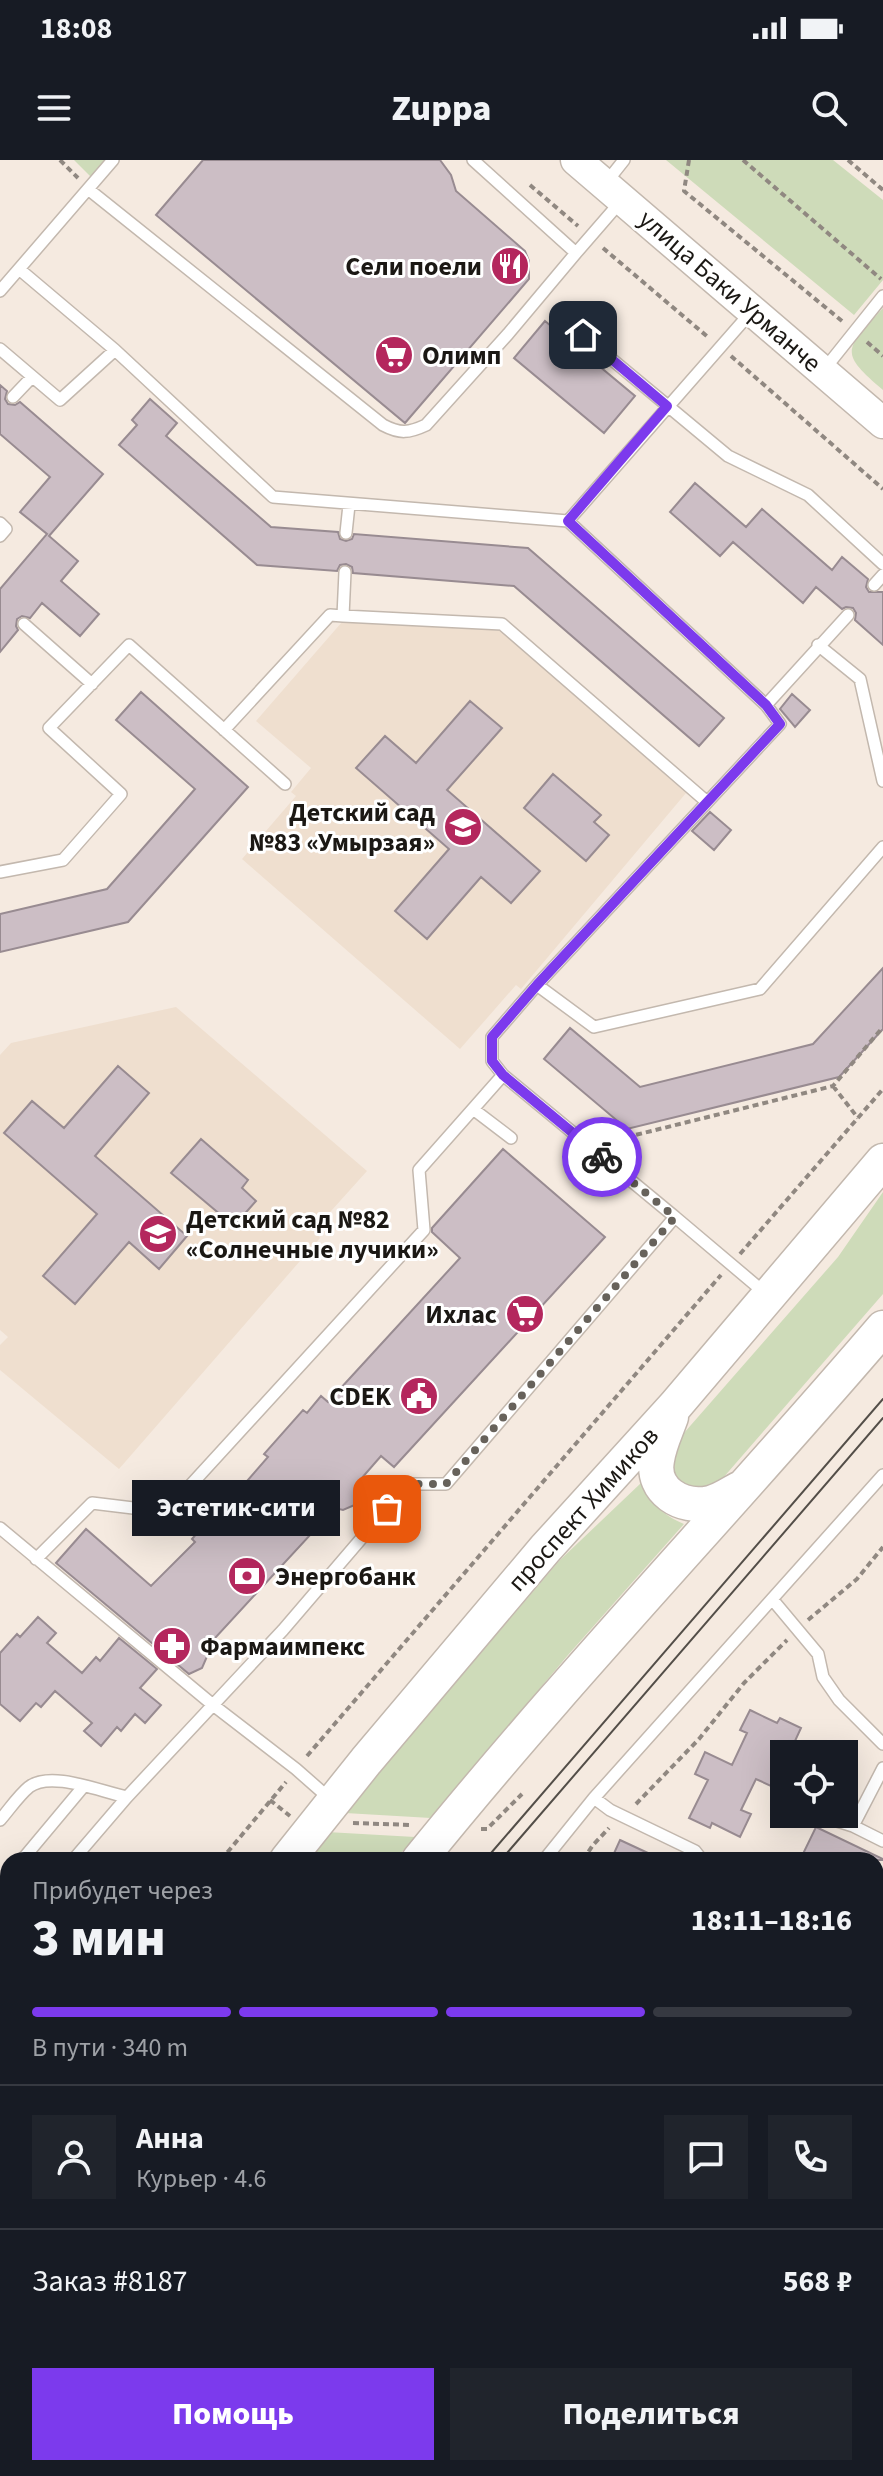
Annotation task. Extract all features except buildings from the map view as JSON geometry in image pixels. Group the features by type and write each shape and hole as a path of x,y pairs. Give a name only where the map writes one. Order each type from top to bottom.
{"main road":[{"name":"проспект Химиков","path":"294,1852 545,1549 675,1406 883,1161"},
{"path":"426,1852 520,1739 883,1328"},
{"path":"675,1406 656,1462 658,1479 664,1491 677,1501 713,1503 747,1485"}],"street":[{"name":"улица Баки Урманче","path":"576,160 883,423"}],"lane":[{"path":"0,291 113,160"},
{"path":"473,160 576,253"},
{"path":"88,189 397,433 411,432 426,425 590,237 614,192 624,160"},
{"path":"19,269 115,350 273,497 568,521 766,705 780,724 492,1037 492,1061 503,1075 768,1297"},
{"path":"823,372 883,296"},
{"path":"568,521 752,311"},
{"path":"562,318 728,456 808,495 883,564"},
{"path":"0,349 60,400 115,350"},
{"path":"13,397 32,377"},
{"path":"346,533 349,505"},
{"path":"0,523 6,529 0,536"},
{"path":"343,616 345,572"},
{"path":"224,730 330,615 502,624 707,802"},
{"path":"766,705 848,615"},
{"path":"24,624 92,684"},
{"path":"0,872 63,860 121,794 49,728 129,645 285,784"},
{"path":"818,645 860,679 883,781"},
{"path":"537,985 594,1027 760,989 883,847"},
{"path":"36,1559 92,1503 166,1512 424,1230 419,1170 503,1075"},
{"path":"473,1109 511,1138"},
{"path":"80,1852 283,1630 408,1484 446,1484 675,1217"},
{"path":"550,1852 594,1798 883,1475"},
{"path":"0,1528 213,1705 296,1769 326,1812"},
{"path":"772,1599 818,1654 823,1677 839,1700 877,1734 883,1744"},
{"path":"858,1816 883,1768"},
{"path":"0,1820 29,1787 43,1780 127,1797"},
{"path":"29,1852 83,1787"},
{"path":"594,1798 610,1810 696,1852"},
{"path":"857,1828 883,1841"}],"path":[{"path":"60,160 88,189"},
{"path":"689,160 684,191 883,356"},
{"path":"743,160 883,280"},
{"path":"848,160 883,190"},
{"path":"522,179 883,489"},
{"path":"589,1146 833,1086 883,1027"},
{"path":"833,1086 858,1118"},
{"path":"228,1852 883,1089"},
{"path":"589,1852 606,1830 625,1816 699,1739 744,1683 799,1629 857,1579 883,1547"},
{"path":"270,1800 294,1820 326,1812 487,1829 522,1794"}],"shaded area":[{"name":"Детский сад №83 «Умырзая»","path":"342,622 500,630 686,793 521,989 516,985 460,1049 242,859 296,796 291,792 311,768 256,721"},
{"name":"Детский сад №82 «Солнечные лучики»","path":"176,1007 367,1171 314,1230 320,1238 119,1469 0,1370 0,1345 8,1337 0,1330 0,1055 11,1043"}],"green space":[{"path":"74,160 108,160 92,178"},
{"path":"666,160 833,160 883,200 883,280 854,315"},
{"path":"883,308 883,390 858,367 852,350 861,333"},
{"path":"883,1192 883,1294 716,1486 692,1491 668,1470 677,1441 838,1257"},
{"path":"641,1483 658,1508 684,1524 568,1655 431,1818 345,1813 559,1561"},
{"path":"327,1832 415,1837 402,1852 311,1852"}],"tram line":[{"path":"492,1852 883,1399"},
{"path":"508,1852 883,1418"}],"way so far":[{"path":"387,1509 408,1484 446,1484 675,1217 602,1157"}],"place":[{"name":"Сели поели","path":"510,266"},
{"name":"Олимп","path":"394,355"},
{"name":"Детский сад №83 «Умырзая»","path":"463,827"},
{"name":"Детский сад №82 «Солнечные лучики»","path":"158,1234"},
{"name":"Ихлас","path":"525,1314"},
{"name":"CDEK","path":"419,1396"},
{"name":"Эстетик-сити","path":"387,1509"},
{"name":"Энергобанк","path":"247,1576"},
{"name":"Фармаимпекс","path":"172,1646"}],"route":[{"path":"583,335 667,406 568,521 766,705 780,724 492,1037 492,1061 503,1075 602,1157"}]}
